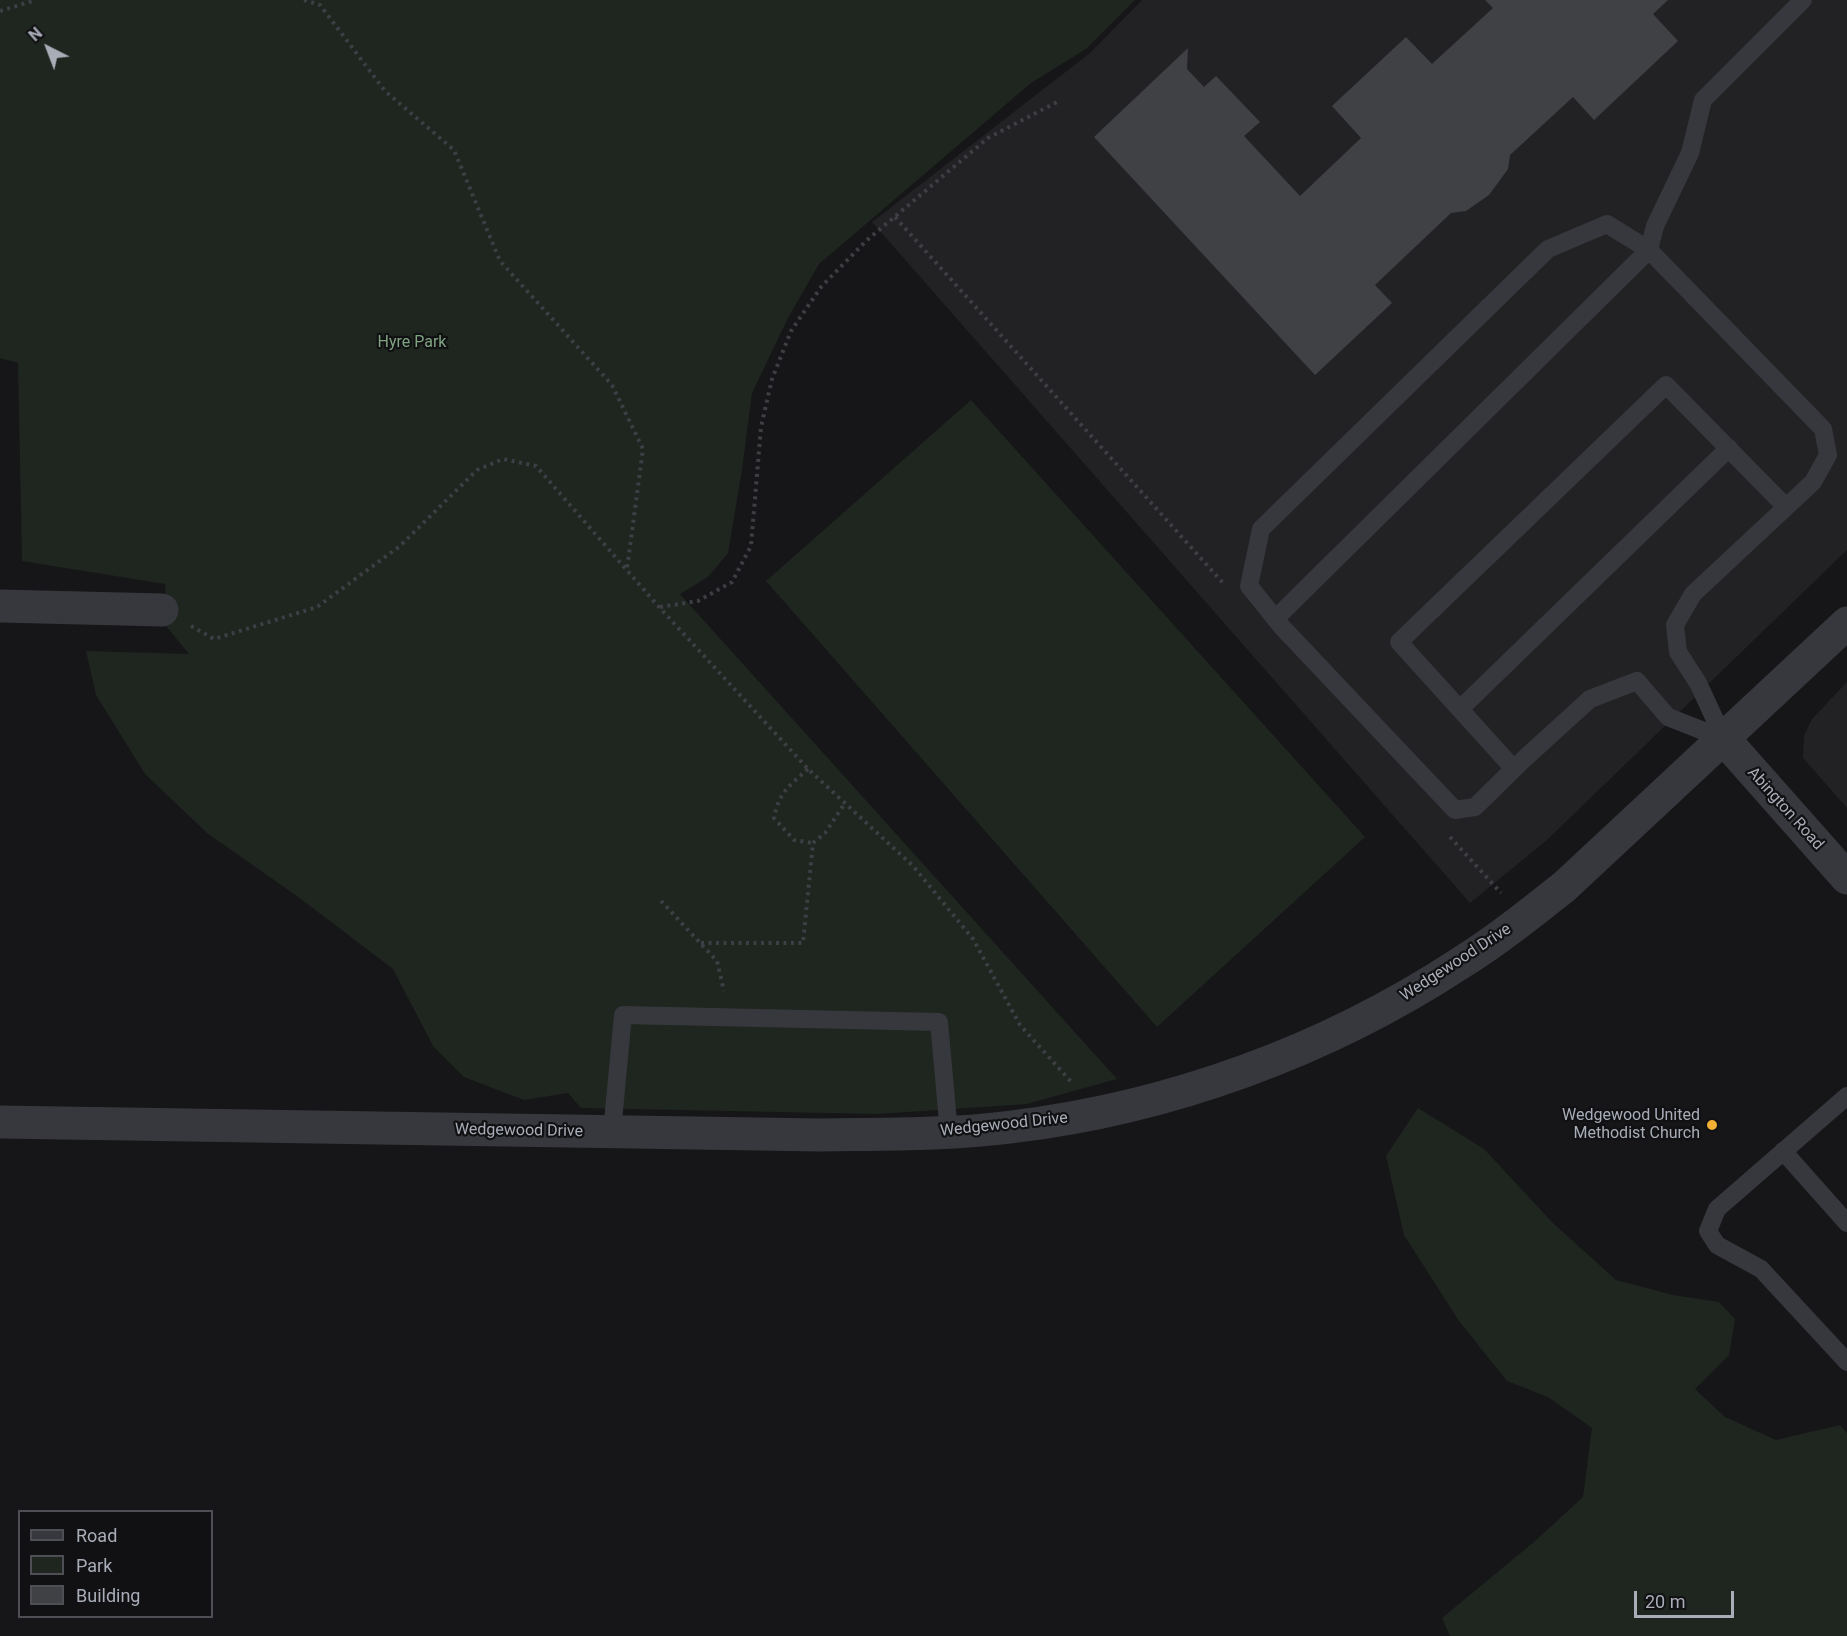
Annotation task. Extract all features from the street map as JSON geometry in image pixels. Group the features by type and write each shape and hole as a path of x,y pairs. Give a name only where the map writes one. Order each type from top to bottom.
{"street":[{"path":"0,606 162,610"},
{"name":"Wedgewood Drive","path":"0,1122 821,1135 949,1133 1012,1127 1098,1113 1215,1081 1268,1062 1391,1005 1460,964 1524,919 1565,886 1847,623"},
{"name":"Abington Road","path":"1724,739 1847,878"}],"lane":[{"path":"1275,619 1649,250 1655,226 1690,153 1703,100 1803,0"},
{"path":"1606,224 1649,250 1823,429 1828,454 1813,482 1693,594 1675,625 1678,652 1698,683 1724,739 1668,717 1637,681 1590,699 1475,807 1455,810 1275,619 1249,586 1261,529 1548,249 1606,224"},
{"path":"1514,769 1399,642 1666,385 1786,507"},
{"path":"1460,709 1729,447"},
{"path":"612,1132 623,1015 939,1022 949,1133"},
{"path":"1847,1096 1717,1209 1708,1231 1717,1245 1761,1269 1847,1362"},
{"path":"1784,1151 1847,1223"}],"path":[{"path":"0,11 36,0"},
{"path":"304,0 320,5 386,91 454,150 500,261 612,385 643,449 627,570"},
{"path":"659,608 698,601 732,582 751,546 761,427 772,379 791,331 821,286 866,241 988,138 1059,101"},
{"path":"895,217 1229,590"},
{"path":"162,610 214,639 317,608 400,546 477,470 503,459 536,466 659,608 808,769 913,866 973,939 1020,1025 1098,1113"},
{"path":"808,769 785,789 777,802 774,818 794,840 813,843"},
{"path":"701,943 803,943 813,843 825,833 845,803"},
{"path":"1444,830 1524,919"},
{"path":"661,901 717,961 731,1018"}],"shaded area":[{"path":"1142,0 1847,0 1847,550 1547,840 1470,903 872,222 1090,53"},
{"path":"1847,682 1847,808 1803,758 1804,736 1812,719"}],"green space":[{"name":"Hyre Park","path":"0,0 1135,0 1086,49 1031,83 819,264 788,318 752,393 728,553 708,577 680,594 1117,1079 1027,1104 877,1114 581,1108 568,1093 524,1100 464,1077 433,1046 393,969 301,899 207,833 145,774 96,695 86,651 189,654 166,626 165,584 22,561 18,363 0,358"},
{"path":"971,400 1365,837 1157,1027 766,581"},
{"path":"1418,1108 1484,1149 1553,1223 1616,1280 1673,1295 1719,1302 1735,1319 1729,1355 1695,1389 1725,1417 1776,1440 1840,1425 1847,1433 1847,1636 1450,1636 1442,1618 1535,1541 1583,1497 1592,1428 1548,1397 1507,1381 1459,1321 1404,1235 1386,1156"}],"building":[{"path":"1485,0 1668,0 1653,14 1678,41 1594,120 1573,97 1510,155 1508,169 1489,195 1466,211 1451,213 1375,285 1392,303 1315,375 1094,137 1188,48 1187,69 1204,87 1216,76 1260,122 1244,136 1300,196 1361,138 1332,106 1406,37 1432,64 1493,8"}],"place":[{"name":"Wedgewood United Methodist Church","path":"1712,1125"}]}
